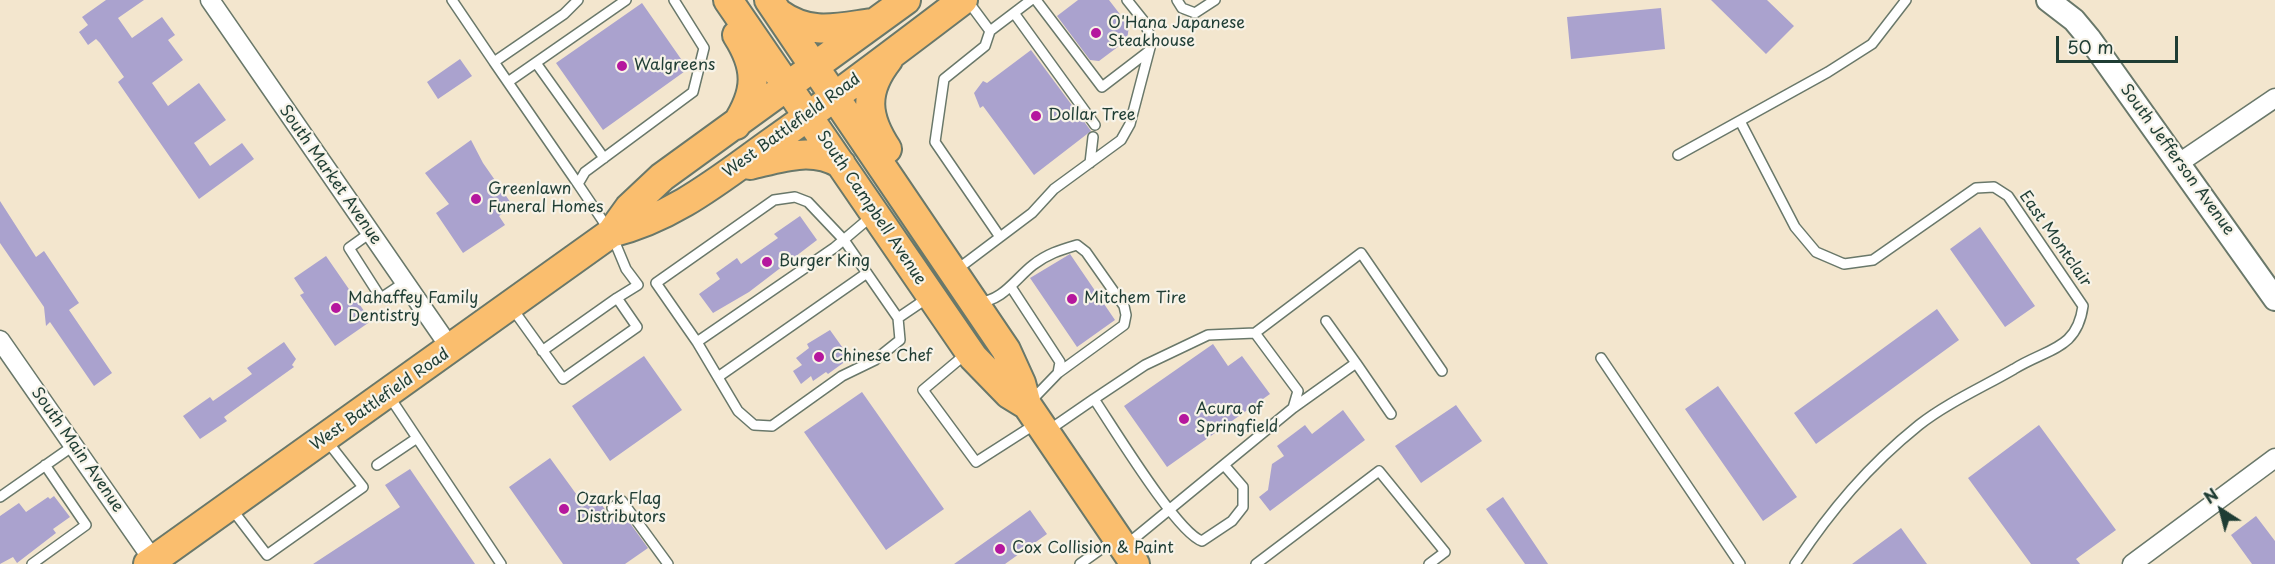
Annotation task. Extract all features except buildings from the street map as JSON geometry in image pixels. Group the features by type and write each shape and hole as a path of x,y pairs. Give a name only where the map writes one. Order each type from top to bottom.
{"main road":[{"path":"715,0 746,50 752,67 747,108 736,125"},
{"name":"South Campbell Avenue","path":"728,0 969,351 1037,420"},
{"name":"West Battlefield Road","path":"151,562 611,233 629,208 662,177 789,88 906,0"},
{"name":"West Battlefield Road","path":"611,233 644,225 684,205 965,0"},
{"path":"773,6 792,23 810,29 835,29 877,22"},
{"name":"South Campbell Avenue","path":"773,6 1006,350 1037,420 1125,550"},
{"path":"896,51 872,82 871,115 879,136 929,214 951,268"},
{"path":"736,168 796,154 824,155 841,164"}],"street":[{"name":"South Market Avenue","path":"210,0 451,349"},
{"name":"South Jefferson Avenue","path":"2048,0 2074,20 2089,38 2275,299"},
{"path":"2179,163 2275,98"},
{"name":"South Main Avenue","path":"0,340 151,562"},
{"path":"2132,564 2275,458"}],"lane":[{"path":"452,0 611,233 626,269 638,285"},
{"path":"494,62 564,14 578,0"},
{"path":"508,82 626,0"},
{"path":"578,184 585,171 693,92 705,48 674,0"},
{"path":"965,0 990,31"},
{"path":"1000,237 935,142 944,79 985,46 990,31 1031,0"},
{"path":"1036,0 1102,87 1149,51"},
{"path":"951,268 1000,237 1032,213 1054,189 1121,140 1130,124 1152,40 1128,0"},
{"path":"1177,0 1182,8 1195,13 1215,0"},
{"path":"1678,154 1828,72 1872,44 1906,0"},
{"path":"1014,13 1095,125"},
{"path":"536,63 604,158"},
{"name":"East Montclair","path":"1740,121 1795,227 1816,252 1844,264 1873,260 1976,188 1994,187 2008,196 2083,306 2080,323 2071,339 2024,362 1921,424 1861,476 1822,524 1795,564"},
{"path":"1090,163 1093,137"},
{"path":"542,351 638,285 656,283 774,200 795,197 808,202 844,240 898,318 900,340 875,360 842,376 772,426 754,425 738,411 697,342 656,283"},
{"path":"697,342 844,240 875,213"},
{"path":"370,233 349,248 381,298 405,282"},
{"path":"973,301 988,301 1011,287 1047,255 1077,245 1086,252 1124,306 1126,315 1124,325 1058,373"},
{"path":"969,351 923,390 976,462 1037,420 1094,399 1145,365 1208,335 1255,333 1361,253 1442,371"},
{"path":"718,377 867,273"},
{"path":"1011,287 1060,362 1058,373 1037,420"},
{"path":"898,318 931,296"},
{"path":"511,306 563,379 637,327 617,298"},
{"path":"1326,321 1391,414"},
{"path":"1255,333 1298,391 1293,408"},
{"path":"1601,358 1740,564"},
{"path":"1080,564 1125,550 1170,509 1293,408 1356,363"},
{"path":"388,394 501,564"},
{"path":"1094,399 1170,509 1193,538 1202,541 1232,521 1243,507 1243,487 1224,465"},
{"path":"377,465 417,438"},
{"path":"230,506 267,555 363,487 326,439"},
{"path":"0,497 73,446"},
{"path":"32,564 86,525 45,465"},
{"path":"1256,564 1378,471 1445,552 1429,564"},
{"path":"612,508 622,501 668,564"}],"place":[{"name":"O'Hana Japanese Steakhouse","path":"1096,33"},
{"name":"Walgreens","path":"622,66"},
{"name":"Dollar Tree","path":"1036,116"},
{"name":"Greenlawn Funeral Homes","path":"476,199"},
{"name":"Burger King","path":"767,262"},
{"name":"Mitchem Tire","path":"1072,299"},
{"name":"Mahaffey Family Dentistry","path":"336,308"},
{"name":"Chinese Chef","path":"819,357"},
{"name":"Acura of Springfield","path":"1184,419"},
{"name":"Ozark Flag Distributors","path":"564,509"},
{"name":"Cox Collision & Paint","path":"1000,549"}]}
